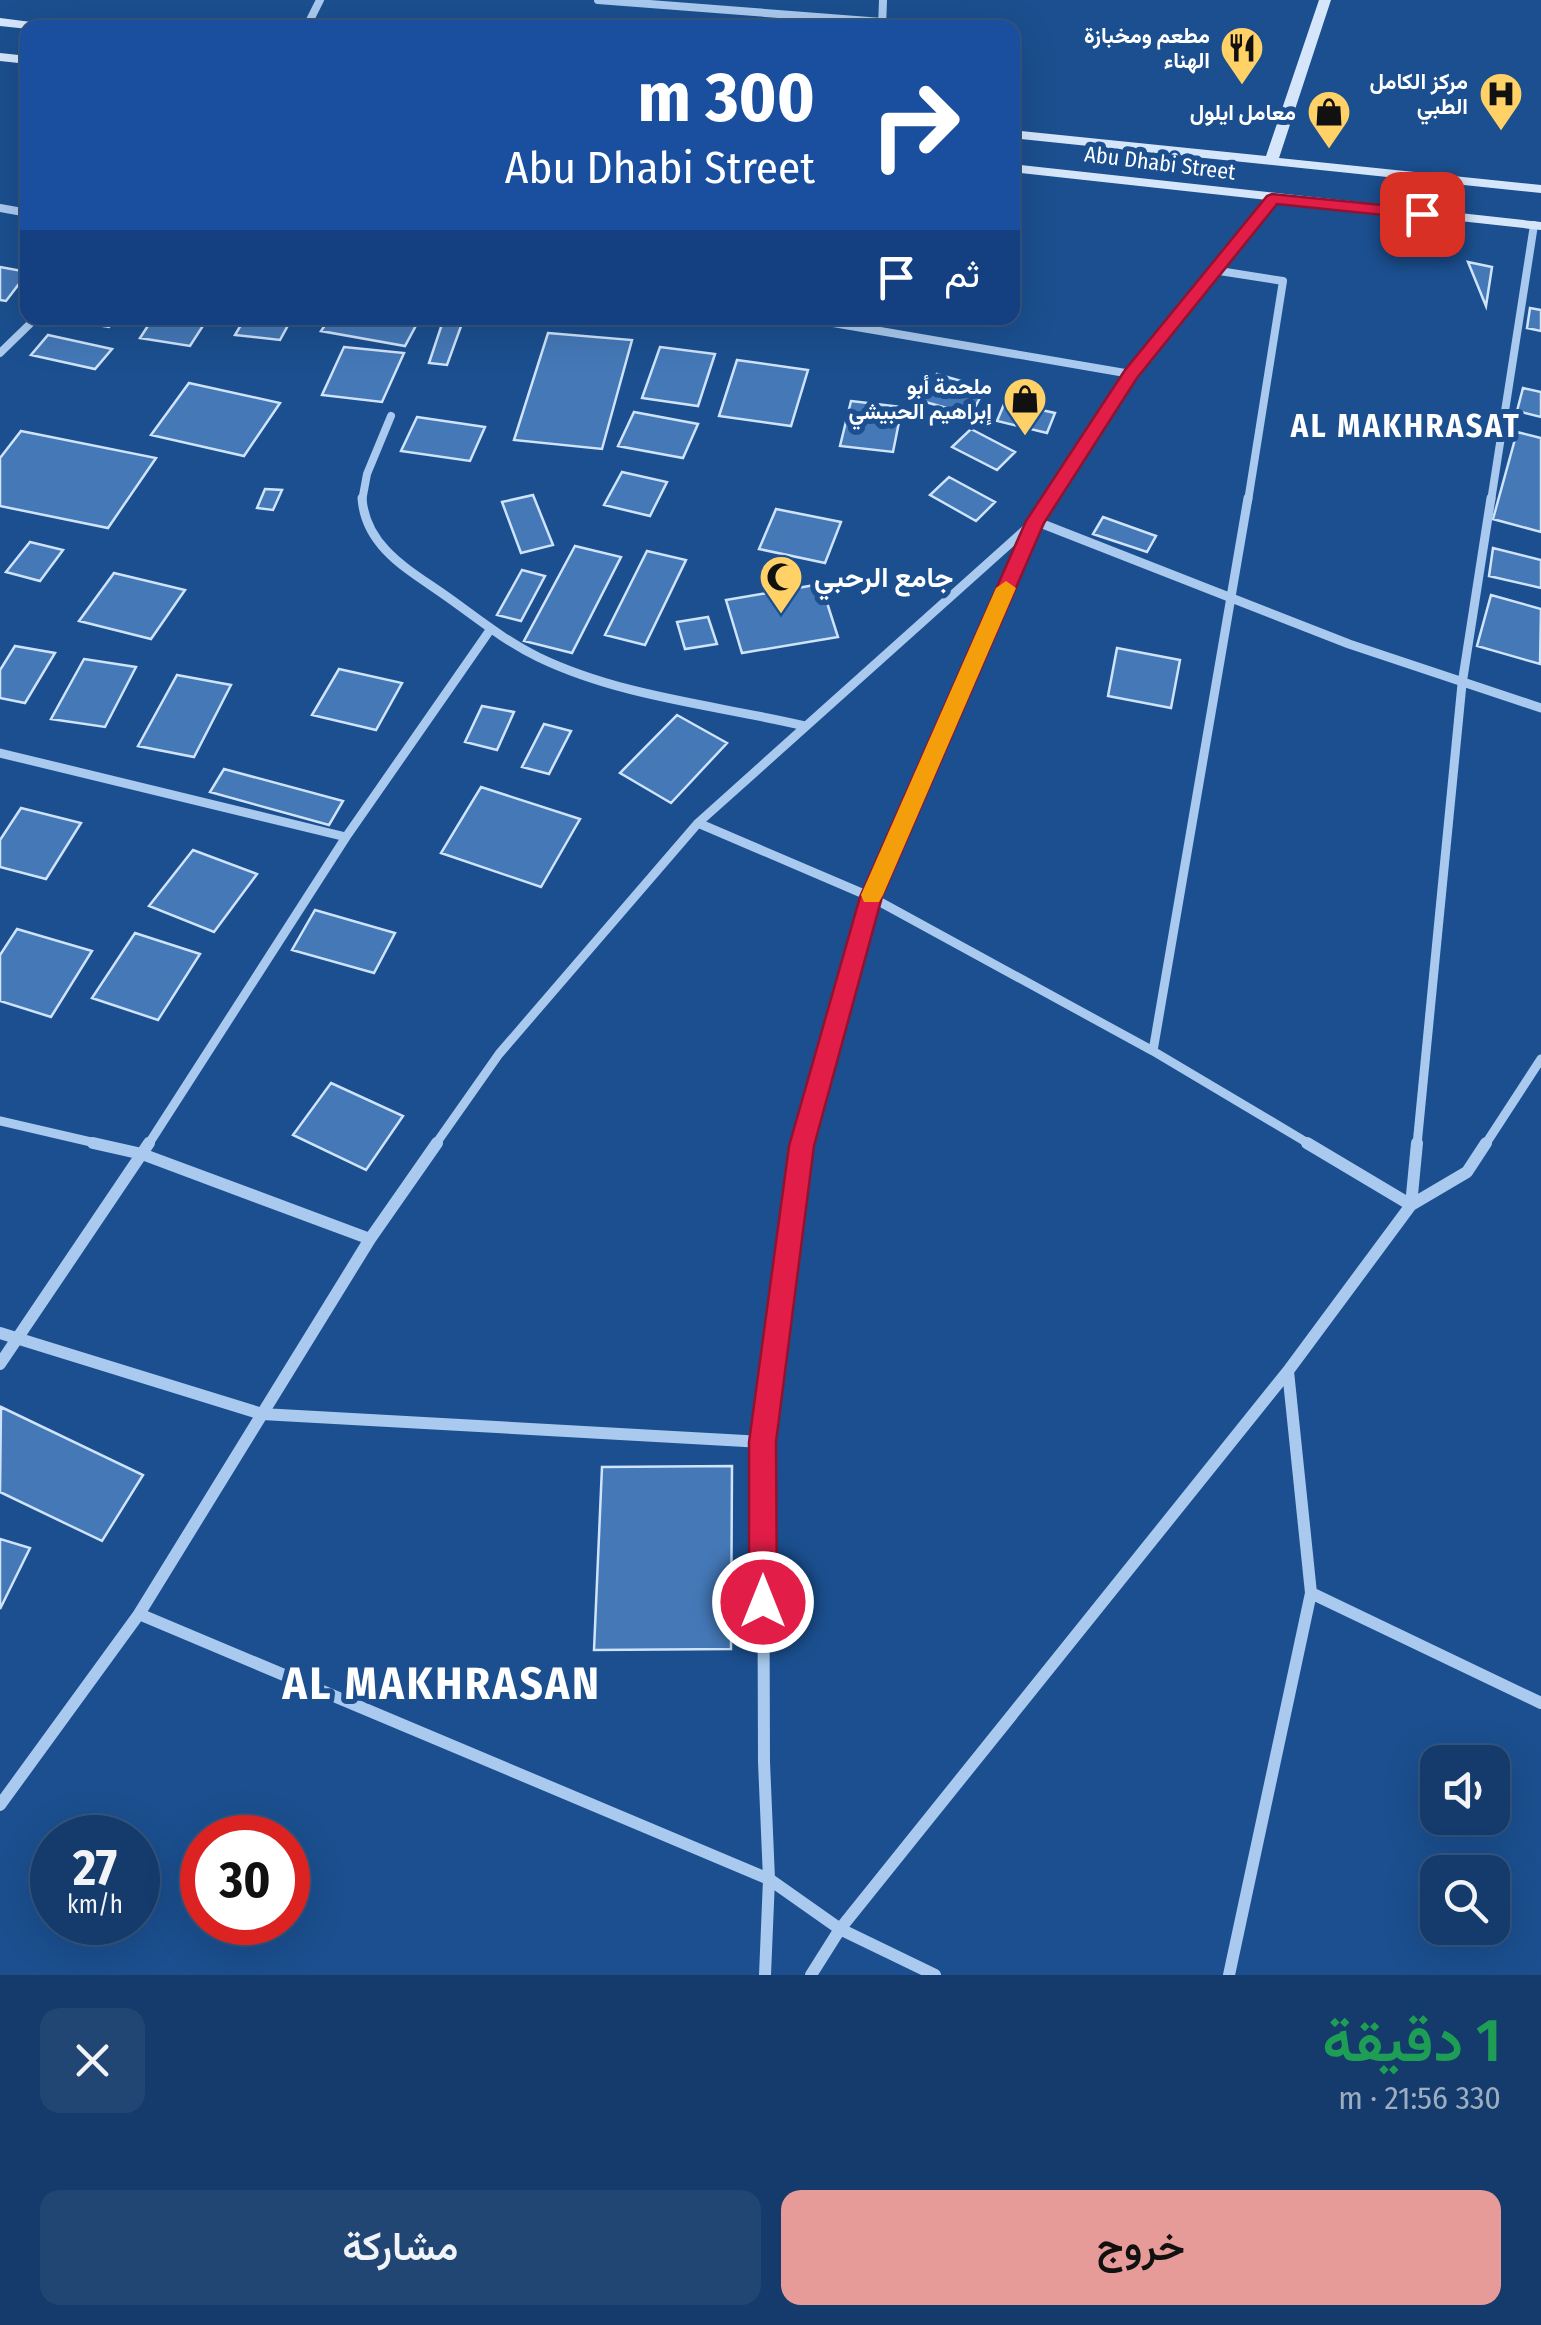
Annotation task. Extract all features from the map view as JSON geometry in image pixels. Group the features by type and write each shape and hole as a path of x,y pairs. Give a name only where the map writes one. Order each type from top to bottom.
{"main road":[{"path":"1272,158 1326,0"},
{"name":"Abu Dhabi Street","path":"1020,135 1541,189"},
{"name":"Abu Dhabi Street","path":"1020,169 1538,225"}],"street":[{"path":"598,0 825,20"},
{"path":"765,1975 769,1879 764,1762 763,1442 802,1146 871,897 1035,521 1131,374 1272,199"},
{"path":"1411,1205 1462,684 1538,225"},
{"path":"1154,1051 1232,602 1282,281 1213,270"},
{"path":"0,353 29,325"},
{"path":"845,325 1131,374"},
{"path":"391,416 369,470 363,510 378,542 398,563 490,630 542,659 598,680 805,726"},
{"path":"1035,521 1232,602 1541,708"},
{"path":"0,1805 139,1614 370,1239 499,1054 698,824 1035,521"},
{"path":"0,1364 142,1154 346,838 490,630"},
{"path":"0,753 346,838"},
{"path":"698,824 871,897 1154,1051 1411,1205"},
{"path":"811,1975 840,1928 1288,1371 1411,1205 1467,1172 1541,1058"},
{"path":"0,1121 142,1154 370,1239"},
{"path":"0,1333 262,1414 763,1442"},
{"path":"1229,1975 1311,1593 1288,1371"},
{"path":"1311,1593 1541,1703"},
{"path":"139,1614 769,1879 840,1928 936,1975"}],"building":[{"path":"1468,262 1492,267 1486,306"},
{"path":"0,267 20,271 20,283 6,301 0,300"},
{"path":"1530,308 1541,310 1541,331 1527,328"},
{"path":"148,325 204,325 190,346 140,338"},
{"path":"241,325 288,325 280,340 235,335"},
{"path":"325,325 416,325 405,346 321,331"},
{"path":"442,325 461,325 447,365 429,363"},
{"path":"548,333 632,340 602,449 514,440"},
{"path":"48,335 112,349 95,369 31,355"},
{"path":"344,347 404,353 382,402 322,395"},
{"path":"660,347 715,354 698,406 642,398"},
{"path":"737,360 808,370 791,426 719,416"},
{"path":"937,374 985,388 971,415 922,401"},
{"path":"189,383 280,403 244,456 151,435"},
{"path":"1523,388 1541,392 1541,417 1517,411"},
{"path":"851,401 902,407 893,452 840,446"},
{"path":"1005,402 1055,413 1047,433 997,421"},
{"path":"634,412 698,424 683,458 618,446"},
{"path":"417,417 485,427 470,461 401,451"},
{"path":"971,429 1015,452 997,470 952,447"},
{"path":"21,431 156,458 108,528 0,506 0,458"},
{"path":"1517,432 1541,438 1541,532 1493,519"},
{"path":"622,472 667,482 650,516 604,505"},
{"path":"949,477 995,502 976,521 930,495"},
{"path":"265,489 282,490 273,510 257,508"},
{"path":"533,495 553,545 521,553 502,502"},
{"path":"776,509 841,522 825,563 759,549"},
{"path":"1103,517 1156,536 1147,552 1093,534"},
{"path":"30,542 63,550 40,581 6,572"},
{"path":"575,546 621,557 572,653 524,641"},
{"path":"1493,548 1541,560 1541,588 1489,576"},
{"path":"647,551 686,560 645,645 605,635"},
{"path":"522,570 545,576 521,621 497,615"},
{"path":"114,573 185,590 151,639 79,621"},
{"path":"821,584 838,637 742,653 726,600"},
{"path":"1491,595 1541,609 1540,664 1477,646"},
{"path":"708,617 717,644 685,649 677,622"},
{"path":"15,646 55,653 25,703 0,698 0,670"},
{"path":"1117,648 1180,660 1171,708 1108,696"},
{"path":"84,659 136,667 105,727 51,719"},
{"path":"339,669 402,683 376,730 312,715"},
{"path":"177,675 231,685 194,757 138,746"},
{"path":"482,706 514,712 497,750 465,742"},
{"path":"677,715 727,743 671,803 620,773"},
{"path":"544,724 571,731 549,774 522,767"},
{"path":"224,769 343,801 329,825 210,792"},
{"path":"481,787 580,819 541,887 441,853"},
{"path":"21,808 81,823 46,879 0,867 0,840"},
{"path":"193,850 257,874 214,932 149,906"},
{"path":"315,910 395,933 374,973 292,950"},
{"path":"17,929 92,951 51,1017 0,1001 0,955"},
{"path":"135,933 200,954 158,1020 92,998"},
{"path":"331,1083 403,1116 366,1170 293,1135"},
{"path":"1,1407 143,1475 102,1541 0,1492"},
{"path":"732,1466 731,1649 594,1650 602,1467"},
{"path":"0,1539 30,1548 0,1609"}],"slow traffic":[{"path":"872,895 1006,588"}],"place":[{"name":"مطعم ومخبازة الهناء","path":"1242,86"},
{"name":"مركز الكامل الطبي","path":"1501,132"},
{"name":"معامل ايلول","path":"1329,150"},
{"name":"ملحمة أبو إبراهيم الحبيشي","path":"1025,437"},
{"name":"جامع الرحبي","path":"781,615"}],"district":[{"name":"AL MAKHRASAT","path":"1406,426"},
{"name":"AL MAKHRASAN","path":"442,1684"}],"route":[{"path":"763,1602 763,1442 802,1146 871,897 1035,521 1131,374 1272,199 1422,214"}]}
